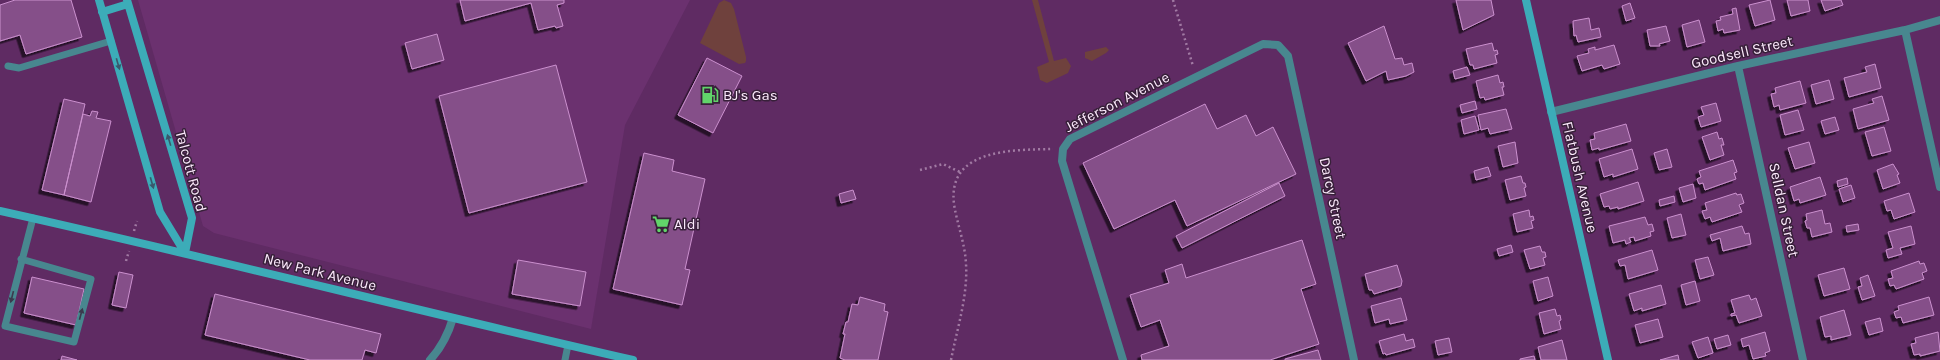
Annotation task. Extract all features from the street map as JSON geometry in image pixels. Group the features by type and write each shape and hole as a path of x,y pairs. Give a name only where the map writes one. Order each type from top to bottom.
{"street":[{"path":"99,0 160,212 185,253"},
{"name":"Flatbush Avenue","path":"1526,0 1550,112 1608,360"},
{"path":"102,12 128,2"},
{"name":"Talcott Road","path":"128,2 192,218 185,253"},
{"name":"Goodsell Street","path":"1550,112 1738,66 1906,30 1940,20"},
{"path":"1906,30 1940,187"},
{"name":"Jefferson Avenue","path":"1123,360 1062,161 1063,149 1070,139 1263,44 1278,45"},
{"name":"Darcy Street","path":"1278,45 1288,56 1354,360"},
{"name":"Selldan Street","path":"1738,66 1803,360"},
{"name":"New Park Avenue","path":"0,211 185,253 568,345 598,356 633,360"},
{"path":"430,360 440,349 448,336 453,318"}],"lane":[{"path":"8,66 19,68 111,41"},
{"path":"21,259 91,279 74,342 5,326 21,259 33,218"},
{"path":"565,360 568,345"}],"path":[{"path":"1173,0 1197,77"},
{"path":"951,360 966,286 965,249 954,204 953,188 960,172 970,162 983,156 1006,152 1063,149"},
{"path":"920,170 943,164 960,172"}],"shaded area":[{"path":"138,0 690,0 625,125 591,329 214,233 203,226"},
{"path":"724,0 731,3 734,9 746,57 745,63 739,64 700,43 719,3"},
{"path":"1032,0 1038,0 1054,61 1066,58 1071,66 1068,73 1047,83 1040,80 1037,67 1049,62"},
{"path":"1106,47 1109,50 1106,53 1092,61 1085,58 1085,52"}],"building":[{"path":"15,0 71,0 82,37 26,54 20,35 0,41 0,5"},
{"path":"460,0 564,0 564,3 557,5 563,26 556,28 555,26 538,30 531,3 465,21"},
{"path":"1456,0 1491,0 1494,15 1463,30"},
{"path":"1770,0 1775,20 1755,26 1749,5"},
{"path":"1787,0 1808,0 1810,11 1791,16"},
{"path":"1821,0 1841,0 1843,5 1825,11"},
{"path":"1630,3 1635,18 1626,21 1622,6"},
{"path":"1736,8 1740,30 1724,33 1723,29 1718,31 1716,21 1721,20 1720,17 1733,14 1732,9"},
{"path":"1589,18 1591,30 1599,28 1601,37 1578,42 1576,35 1574,36 1573,21"},
{"path":"1699,20 1705,42 1687,47 1682,25"},
{"path":"1384,26 1395,59 1402,58 1404,65 1412,63 1414,72 1406,76 1388,80 1386,71 1366,81 1348,43"},
{"path":"1666,26 1670,41 1659,44 1660,46 1650,46 1647,30"},
{"path":"437,34 444,60 412,69 405,43"},
{"path":"1492,43 1494,51 1497,50 1498,54 1495,55 1497,63 1474,69 1473,65 1470,65 1466,49"},
{"path":"1614,45 1620,64 1604,69 1602,65 1582,71 1577,56 1589,53 1588,49 1595,47 1595,50"},
{"name":"BJ's Gas","path":"707,58 742,76 713,133 678,115"},
{"path":"1875,64 1881,88 1849,97 1844,78 1867,72 1865,67"},
{"path":"556,65 587,182 469,213 439,96"},
{"path":"1467,67 1470,75 1455,79 1453,71"},
{"path":"1498,75 1500,83 1503,82 1504,87 1502,87 1504,95 1485,100 1484,97 1480,98 1476,81"},
{"path":"1829,80 1834,99 1816,104 1811,85"},
{"path":"1800,81 1806,103 1780,110 1779,105 1774,107 1771,94 1776,93 1775,88"},
{"path":"1882,96 1889,120 1858,129 1853,109 1874,103 1872,99"},
{"path":"64,99 85,104 64,195 42,190"},
{"path":"1475,101 1477,109 1462,113 1460,105"},
{"path":"1716,103 1721,121 1701,127 1698,117 1704,115 1701,107"},
{"path":"1205,104 1217,129 1246,115 1256,136 1273,127 1296,174 1187,226 1175,200 1114,229 1083,163"},
{"path":"1506,109 1512,129 1490,134 1488,128 1481,130 1478,115"},
{"path":"1798,110 1804,130 1785,135 1780,115"},
{"path":"92,111 98,112 96,118 111,121 91,202 64,195 83,114 90,116"},
{"path":"1475,116 1479,130 1464,134 1461,120"},
{"path":"1835,117 1839,130 1825,134 1821,121"},
{"path":"1626,124 1631,141 1599,150 1599,148 1592,150 1590,140 1595,139 1594,133"},
{"path":"1884,127 1891,151 1872,156 1865,132"},
{"path":"1717,132 1719,139 1722,138 1724,145 1721,145 1724,155 1710,160 1702,137"},
{"path":"1515,142 1518,163 1503,167 1498,146"},
{"path":"1809,142 1815,163 1795,169 1788,148"},
{"path":"1632,149 1638,169 1613,177 1613,174 1604,177 1599,159"},
{"path":"1667,149 1672,167 1659,170 1654,153"},
{"name":"Aldi","path":"644,153 674,160 672,171 705,179 685,269 690,270 682,305 613,289"},
{"path":"1733,160 1737,172 1734,173 1736,179 1705,190 1703,183 1699,184 1697,179 1701,177 1699,171"},
{"path":"1893,164 1899,174 1897,175 1900,183 1883,189 1877,170"},
{"path":"1488,167 1491,176 1476,180 1474,171"},
{"path":"1521,176 1526,187 1524,188 1526,196 1510,200 1505,180"},
{"path":"1820,177 1826,195 1800,203 1799,199 1794,201 1790,187"},
{"path":"1847,178 1848,184 1838,187 1837,181"},
{"path":"1638,182 1644,201 1618,209 1618,207 1610,209 1609,206 1604,207 1600,194"},
{"path":"1279,183 1285,196 1182,248 1176,236"},
{"path":"1693,184 1696,198 1683,202 1679,188"},
{"path":"1851,185 1855,198 1843,202 1839,189"},
{"path":"853,190 856,199 841,203 839,194"},
{"path":"1736,193 1737,195 1741,194 1744,203 1739,205 1742,212 1712,222 1710,217 1705,219 1702,211 1707,210 1705,203"},
{"path":"1909,193 1915,212 1894,219 1891,210 1887,211 1884,201"},
{"path":"1674,196 1675,202 1660,206 1659,200"},
{"path":"1529,210 1530,217 1533,216 1534,220 1531,221 1533,228 1517,232 1513,214"},
{"path":"1822,210 1825,224 1830,223 1832,232 1812,237 1810,228 1807,228 1805,221 1807,220 1806,214"},
{"path":"1681,214 1686,235 1672,238 1667,218"},
{"path":"1645,217 1648,225 1652,224 1654,231 1650,232 1651,236 1635,241 1634,237 1629,238 1631,242 1626,244 1625,240 1613,243 1609,226"},
{"path":"1858,224 1859,230 1847,232 1846,226"},
{"path":"1742,226 1745,234 1749,233 1751,244 1723,251 1720,238 1712,241 1710,235"},
{"path":"1911,226 1915,244 1900,248 1902,254 1888,258 1886,250 1893,248 1888,232"},
{"path":"1302,240 1316,284 1301,289 1319,344 1270,360 1142,360 1141,355 1169,346 1160,320 1141,327 1130,295 1169,283 1165,270 1182,264 1186,278"},
{"path":"1511,245 1513,252 1499,256 1497,249"},
{"path":"1540,246 1542,252 1545,252 1546,257 1543,258 1545,265 1530,269 1524,250"},
{"path":"1652,250 1658,270 1628,279 1625,265 1620,266 1618,260"},
{"path":"1708,257 1714,275 1700,279 1695,260"},
{"path":"518,260 586,272 580,306 512,294"},
{"path":"1919,261 1920,264 1924,263 1927,271 1922,273 1924,279 1896,289 1894,285 1890,286 1888,279 1893,278 1891,271"},
{"path":"1397,265 1402,281 1401,286 1374,294 1372,290 1369,290 1365,274"},
{"path":"1844,268 1850,289 1824,296 1818,275"},
{"path":"119,272 133,275 126,308 112,305"},
{"path":"1868,275 1875,296 1862,300 1858,287 1862,286 1860,278"},
{"path":"32,277 84,289 76,325 24,313"},
{"path":"1548,277 1553,296 1538,301 1533,281"},
{"path":"1695,281 1700,301 1686,305 1681,285"},
{"path":"1661,285 1666,304 1642,311 1642,308 1634,311 1629,294"},
{"path":"215,294 381,334 376,353 365,350 362,360 310,360 205,335"},
{"path":"1749,295 1751,300 1756,298 1762,316 1739,323 1736,315 1731,316 1731,314 1735,313 1731,300"},
{"path":"860,297 885,304 884,311 888,312 878,360 845,360 840,358 846,322 848,322 852,304 858,305"},
{"path":"1929,297 1934,315 1903,323 1901,317 1896,318 1894,312 1899,310 1898,306"},
{"path":"1401,298 1407,320 1390,324 1389,319 1375,323 1371,306"},
{"path":"1555,309 1557,316 1560,315 1561,320 1559,321 1561,329 1544,334 1539,313"},
{"path":"1844,310 1851,335 1831,340 1831,336 1825,337 1820,317"},
{"path":"1880,318 1883,331 1869,335 1865,322"},
{"path":"1658,319 1663,337 1640,343 1635,325"},
{"path":"1765,332 1770,351 1765,353 1766,356 1753,359 1749,345 1743,347 1741,339"},
{"path":"1938,332 1940,351 1920,356 1920,354 1914,355 1911,344 1916,343 1915,338"},
{"path":"1404,334 1406,341 1413,339 1415,347 1386,355 1385,353 1383,354 1379,341"},
{"path":"1728,335 1731,345 1717,349 1714,339"},
{"path":"1708,337 1713,353 1698,358 1692,342"},
{"path":"1449,338 1452,352 1438,355 1435,341"},
{"path":"1562,340 1567,360 1541,360 1538,347"},
{"path":"1318,350 1321,360 1285,360 1285,359"},
{"path":"1678,355 1679,360 1660,360"},
{"path":"62,356 77,360 61,360"},
{"path":"1534,356 1535,360 1520,360 1520,359"}],"place":[{"name":"BJ's Gas","path":"710,95"},
{"name":"Aldi","path":"661,224"}]}
